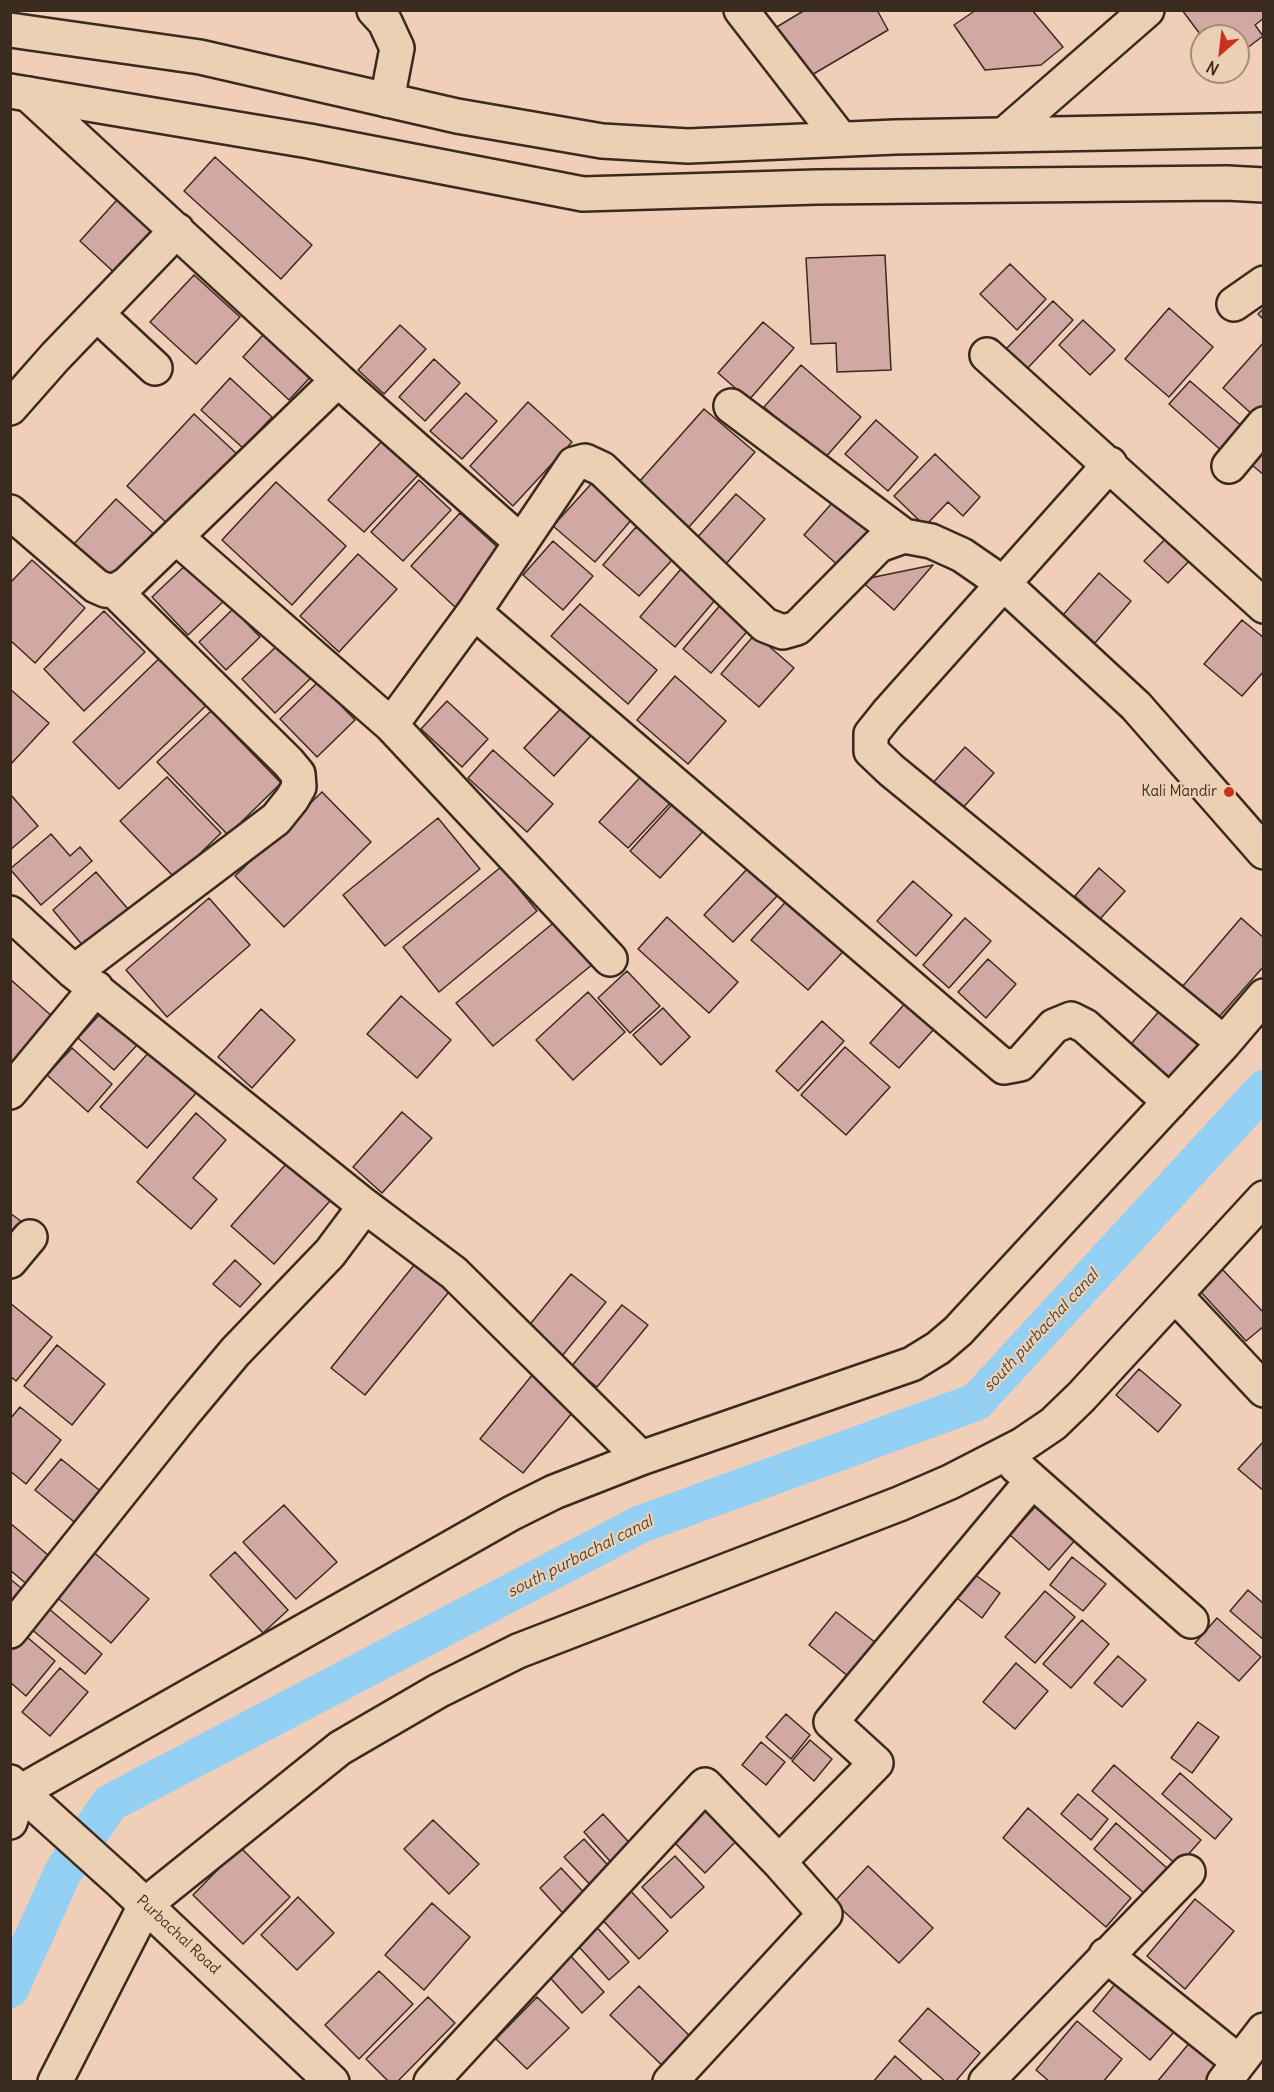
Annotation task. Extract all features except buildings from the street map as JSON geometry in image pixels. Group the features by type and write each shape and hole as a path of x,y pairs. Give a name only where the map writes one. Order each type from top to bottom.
{"street":[{"path":"374,10 385,22 397,48 387,100"},
{"path":"741,10 840,138"},
{"path":"1005,134 1147,10"},
{"path":"10,30 200,57 530,130 602,141 688,146 840,138 1263,130"},
{"path":"19,92 309,141 583,194 817,187 1216,183 1263,185"},
{"path":"19,92 177,230 338,380 521,542"},
{"path":"10,408 177,230"},
{"path":"1234,304 1263,283"},
{"path":"97,314 155,368"},
{"path":"987,355 1110,464 1263,606"},
{"path":"10,512 96,586 115,591 127,584 338,380"},
{"path":"731,406 904,536 931,541 962,555 1004,584 1136,706 1263,852"},
{"path":"1229,466 1263,424"},
{"path":"391,725 474,612 574,464 585,460 602,469 765,625 783,632 797,628 879,544 904,536"},
{"path":"1110,464 887,714 871,734 871,751 891,770 1224,1043"},
{"path":"176,537 391,725 610,959"},
{"path":"10,1092 85,980 276,819 292,800 298,786 298,774 288,762 115,591"},
{"path":"474,612 1004,1067 1020,1064 1054,1026 1071,1018 1085,1026 1170,1102"},
{"path":"10,913 85,980 365,1206 454,1273 641,1458"},
{"path":"10,1822 15,1787 554,1492 641,1458 912,1364 938,1348 958,1331 1170,1102 1263,996"},
{"path":"55,2082 134,1894 340,1748 438,1691 518,1651 899,1504 1003,1455 1053,1424 1263,1198"},
{"path":"10,1631 184,1413 236,1352 330,1253 365,1206"},
{"path":"1174,1295 1263,1390"},
{"path":"1003,1455 1191,1621"},
{"path":"779,1862 876,1763 831,1722 1032,1481"},
{"path":"431,2082 705,1785 825,1914 670,2082"},
{"name":"Purbachal Road","path":"15,1787 134,1894 332,2082"},
{"path":"986,2082 1106,1954 1188,1872"},
{"path":"1106,1954 1232,2072 1263,2030"}],"waterway":[{"name":"south purbachal canal","path":"10,1989 63,1872 110,1803 641,1524 976,1402 1264,1089"}],"place":[{"name":"Kali Mandir","path":"1229,792"}]}
